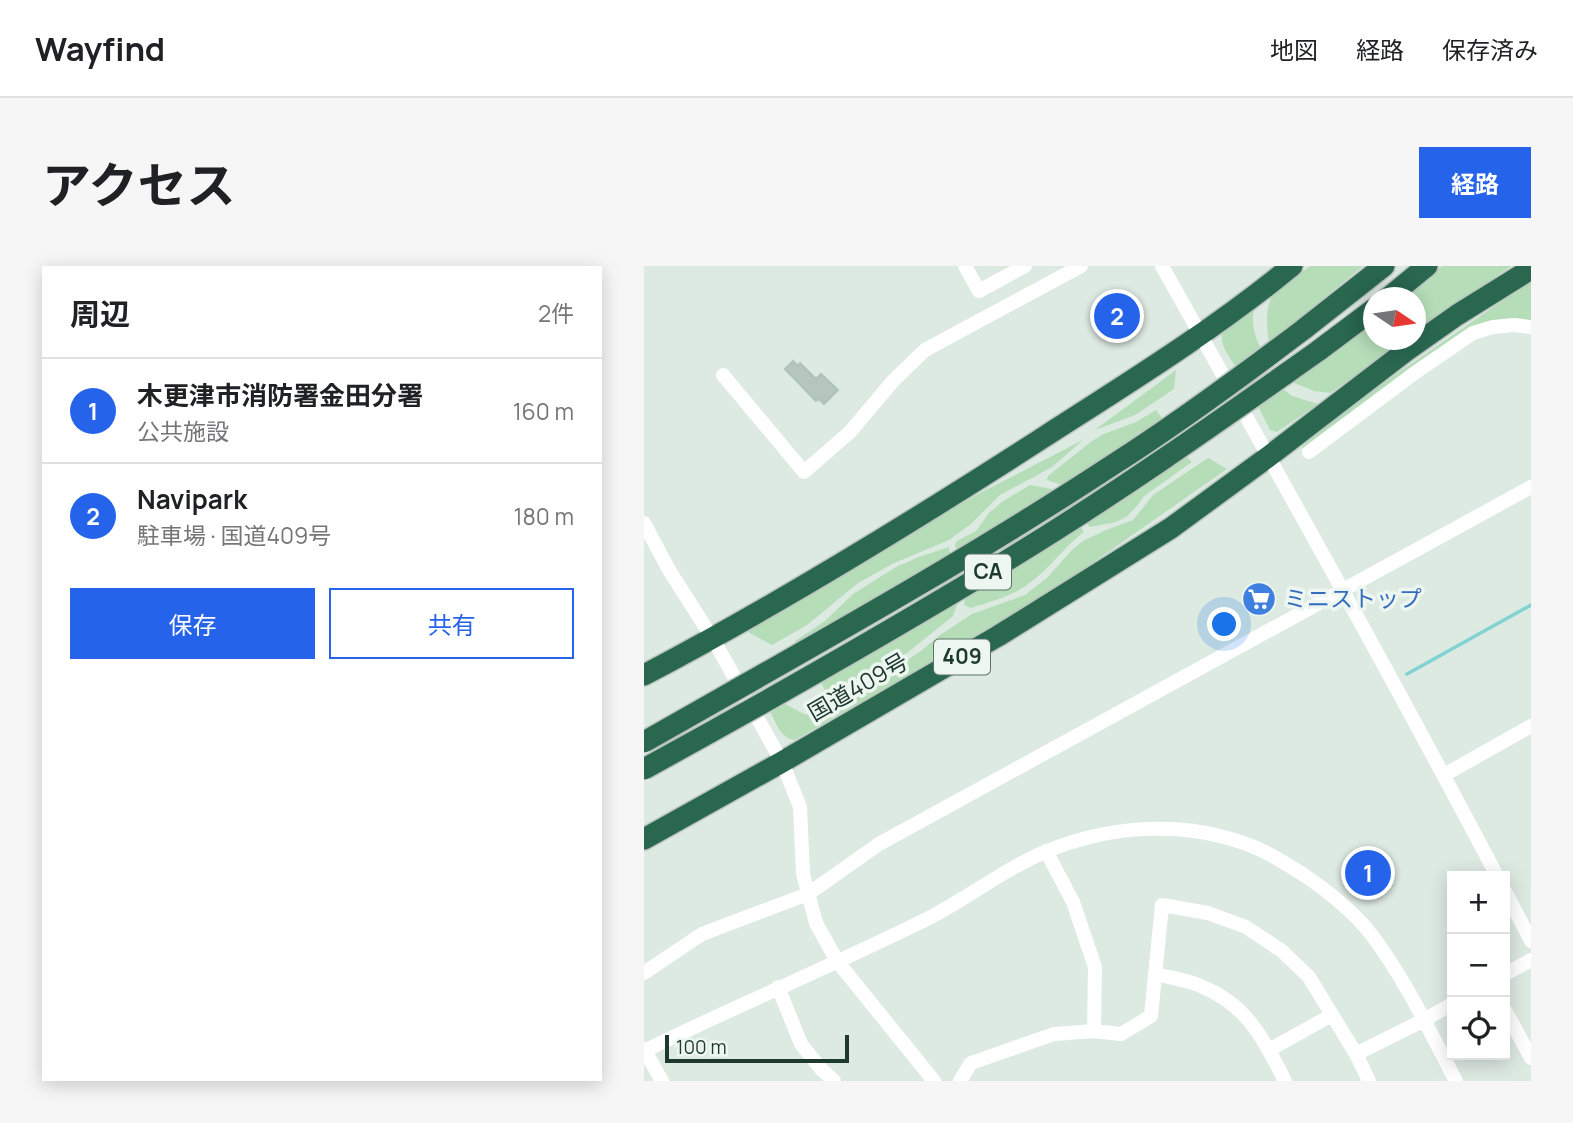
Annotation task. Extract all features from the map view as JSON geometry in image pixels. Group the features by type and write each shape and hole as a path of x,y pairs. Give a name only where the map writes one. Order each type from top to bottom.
{"highway":[{"path":"644,675 713,639 933,509 1200,334 1292,266"},
{"name":"CA","path":"644,742 830,636 1102,472 1218,394 1384,266"},
{"path":"1401,287 1427,266"},
{"name":"国道409号","path":"644,839 998,636 1171,528 1406,351 1531,268"},
{"name":"CA","path":"644,769 843,658 1007,560 1126,484 1363,317"}],"street":[{"path":"970,268 979,291 1025,266"},
{"path":"723,374 804,472 850,432 893,381 925,350 1081,266"},
{"path":"1162,266 1343,590 1494,871"},
{"path":"1309,452 1416,372 1473,334 1493,327 1531,327"},
{"path":"644,973 702,934 808,894 878,844 1531,487"},
{"path":"644,523 782,762 800,807 803,874 816,923 837,961 934,1081"},
{"path":"1444,775 1531,726"},
{"path":"662,1081 644,1050 930,917 1013,868 1046,852 1087,838 1128,830 1167,829 1208,833 1249,845 1281,860 1348,908 1392,964 1456,1081"},
{"path":"1046,852 1073,902 1095,967 1094,1031"},
{"path":"1510,901 1531,941"},
{"path":"960,1081 971,1063 1054,1034 1094,1031 1121,1034 1151,1016 1162,905 1208,913 1246,927 1282,951 1309,977 1356,1055 1368,1081"},
{"path":"1510,971 1531,960"},
{"path":"1155,974 1201,986 1227,999 1248,1018 1285,1081"},
{"path":"778,987 801,1044 834,1081"},
{"path":"1356,1055 1447,1007"},
{"path":"1269,1050 1332,1015"},
{"path":"1510,1019 1531,1058"}],"green space":[{"path":"1310,266 1363,266 1269,343 1267,318 1271,299"},
{"path":"1442,266 1511,266 1426,326 1426,287 1416,287"},
{"path":"1531,281 1531,323 1492,322 1305,451 1302,447 1353,404"},
{"path":"1254,306 1254,328 1261,349 1236,367 1223,346 1223,332"},
{"path":"1363,330 1363,350 1392,350 1330,393 1314,391 1292,382"},
{"path":"1176,370 1174,389 1135,415 1095,430"},
{"path":"1283,389 1292,396 1318,404 1277,432 1270,430 1258,406"},
{"path":"1156,410 1162,418 1062,485 1047,480 1048,476 1092,441"},
{"path":"1083,440 1052,467 1000,495 971,524 949,540 892,564 858,583 807,625 772,645 748,632 748,626 980,493"},
{"path":"1187,457 1192,462 1144,496 1126,517 1116,522 1090,527 1086,523"},
{"path":"1208,458 1227,469 1001,623 795,740 786,737 780,730 770,711 785,704 806,715 849,690 889,672 972,614 1025,595 1047,578 1083,541 1133,520 1153,495"},
{"path":"1030,485 1057,490 957,551 957,541 976,531 989,513"},
{"path":"1081,527 1084,532 1028,584 1013,593 971,608 964,605 965,598"},
{"path":"949,547 950,554 796,644 795,641 825,621 853,594 896,567"},
{"path":"958,602 953,616 907,653 883,669 861,676 827,695 821,682"}],"building":[{"path":"793,361 798,366 800,363 816,379 821,374 838,390 824,404 819,399 816,401 785,369"}],"waterway":[{"path":"1407,674 1531,605"}],"place":[{"name":"Navipark","path":"1117,316"},
{"name":"ミニストップ","path":"1259,599"},
{"name":"木更津市消防署金田分署","path":"1368,873"}]}
